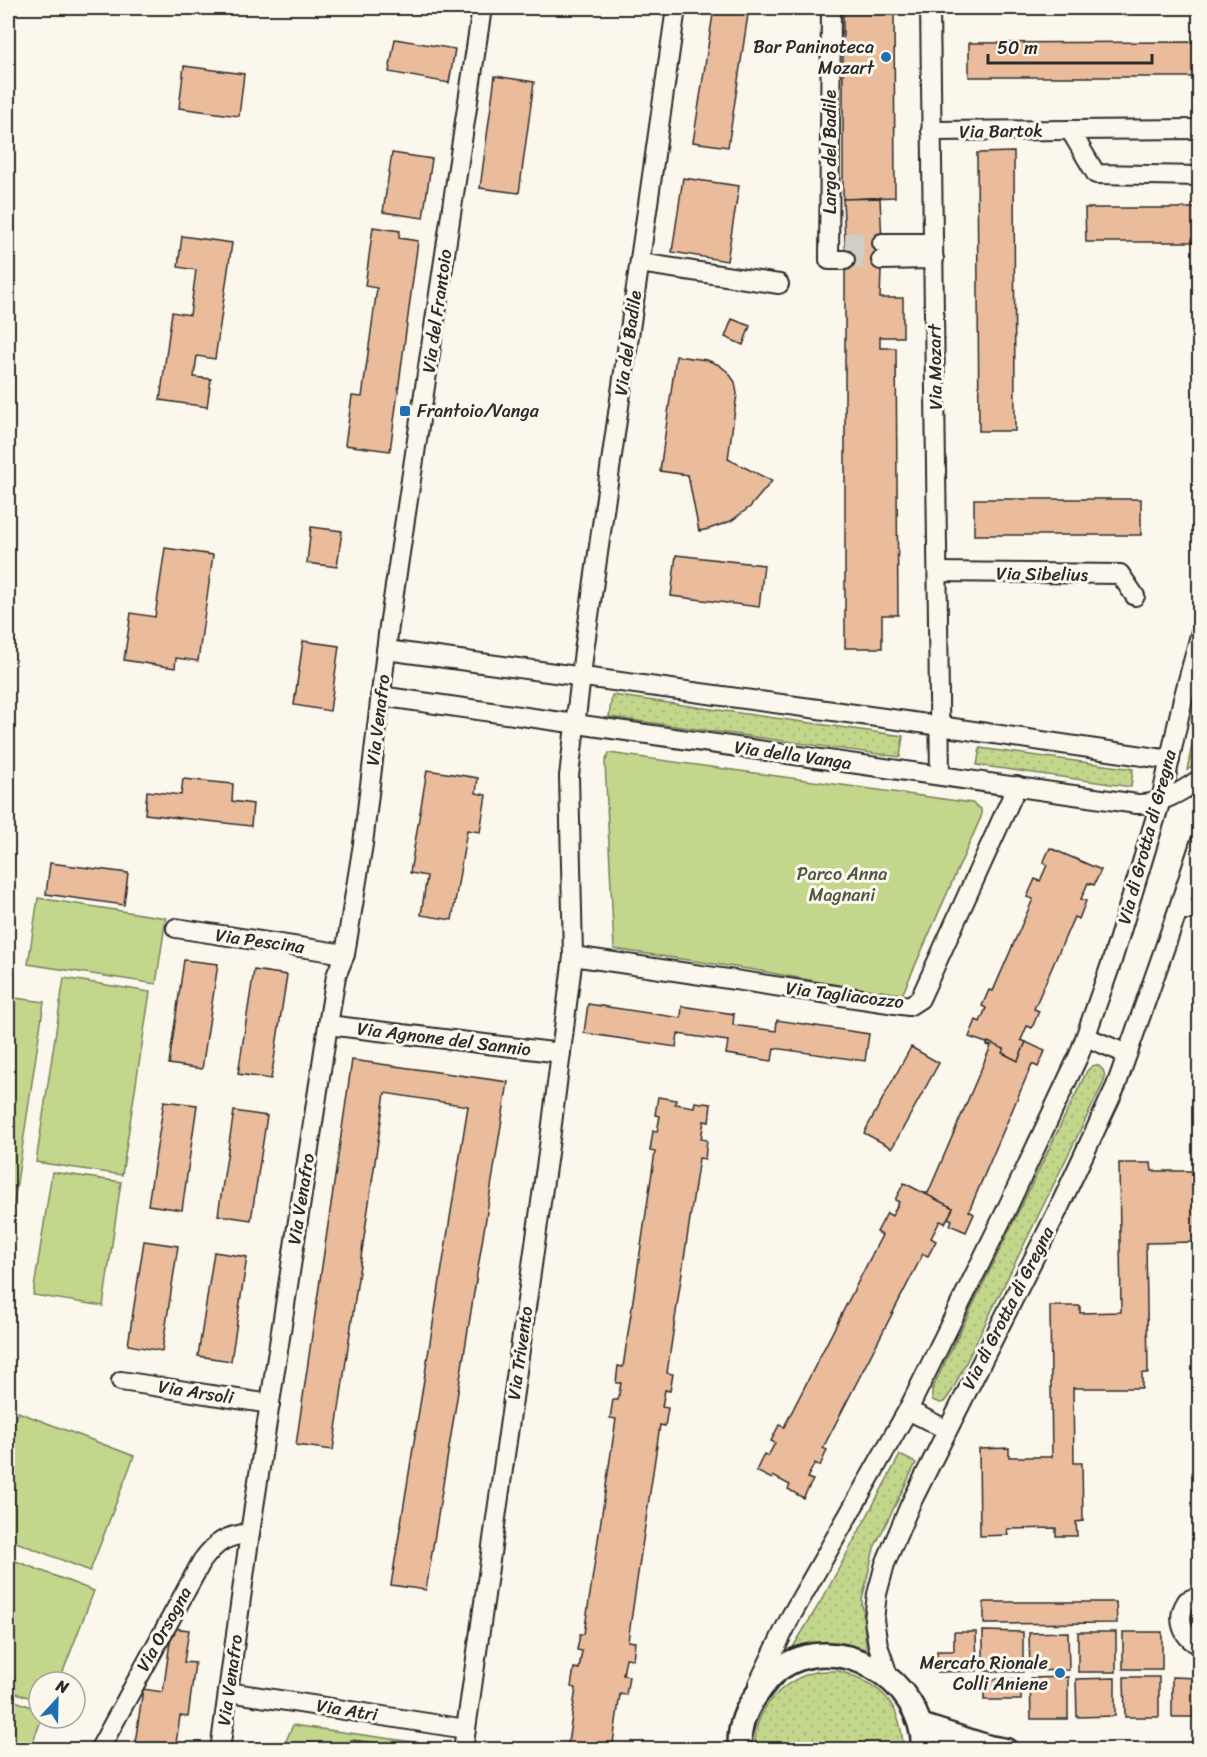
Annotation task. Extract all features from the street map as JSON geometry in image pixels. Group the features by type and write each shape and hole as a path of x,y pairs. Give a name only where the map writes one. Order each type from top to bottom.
{"street":[{"name":"Via del Frantoio","path":"386,650 482,8"},
{"name":"Via del Badile","path":"571,893 569,776 575,725 676,8"},
{"name":"Largo del Badile","path":"831,8 837,251"},
{"name":"Via Mozart","path":"930,8 940,774"},
{"name":"Via Bartok","path":"932,131 1200,129"},
{"path":"1070,130 1096,174 1200,176"},
{"path":"881,251 934,251"},
{"path":"640,263 779,284"},
{"name":"Via Sibelius","path":"938,573 1120,574 1135,596"},
{"name":"Via di Grotta di Gregna","path":"740,1749 741,1729 748,1707 791,1616 908,1410 1043,1133 1086,1037 1111,964 1161,800 1200,635"},
{"path":"386,650 1170,760"},
{"name":"Via Venafro","path":"220,1749 250,1533 328,1025 336,976 345,954 363,844 386,650"},
{"name":"Via della Vanga","path":"380,696 575,725 940,774 1137,804 1147,804 1174,795 1200,779"},
{"name":"Via Tagliacozzo","path":"573,956 909,1006 920,999 1017,786"},
{"name":"Via di Grotta di Gregna","path":"889,1678 878,1645 874,1620 877,1594 885,1564 947,1430 1116,1086 1200,843"},
{"name":"Via Trivento","path":"463,1749 561,1053 573,956 571,893"},
{"path":"1178,910 1200,910"},
{"name":"Via Pescina","path":"176,928 345,954"},
{"name":"Via Agnone del Sannio","path":"328,1025 561,1053"},
{"path":"1086,1037 1127,1054"},
{"name":"Via Arsoli","path":"121,1381 270,1404"},
{"path":"908,1410 947,1430"},
{"name":"Via Orsogna","path":"99,1749 202,1561 212,1548 226,1538 250,1533"},
{"path":"1200,1595 1187,1601 1184,1605 1181,1623 1191,1641 1200,1645"},
{"name":"Via di Grotta di Gregna","path":"748,1707 767,1679 780,1669 810,1656 828,1654 845,1656 861,1660 876,1668 889,1678 909,1700 920,1725 923,1749"},
{"name":"Via Atri","path":"228,1692 466,1729"},
{"path":"920,1725 980,1744 1006,1749"}],"green space":[{"path":"612,695 903,736 900,757 609,717"},
{"path":"1199,711 1199,762 1187,770"},
{"path":"980,748 1133,769 1131,787 977,765"},
{"name":"Parco Anna Magnani","path":"609,753 972,803 981,809 981,817 902,995 614,949 605,762"},
{"path":"38,898 166,918 156,984 28,964"},
{"path":"64,978 150,992 122,1175 36,1162"},
{"path":"8,997 44,1002 8,1243"},
{"path":"1096,1065 1104,1073 1103,1084 952,1391 944,1402 932,1400 932,1389 1087,1071"},
{"path":"52,1172 121,1182 103,1306 33,1295"},
{"path":"18,1412 134,1456 90,1571 8,1539 8,1439"},
{"path":"900,1455 916,1463 874,1548 862,1600 866,1646 864,1651 845,1647 787,1657 824,1596"},
{"path":"8,1558 94,1591 64,1670 27,1670 27,1697 8,1690"},
{"path":"839,1671 867,1682 886,1698 898,1720 903,1749 756,1749 755,1736 758,1724 763,1712 778,1692 788,1684 811,1673"},
{"path":"8,1698 27,1705 27,1730 37,1730 30,1749 8,1749"},
{"path":"293,1725 420,1743 435,1749 268,1750 274,1741 285,1743"}],"building":[{"path":"371,8 421,8 420,14"},
{"path":"714,8 749,8 728,147 693,142"},
{"path":"843,8 894,8 895,197 843,199"},
{"path":"395,39 455,49 449,83 389,72"},
{"path":"1200,42 1200,77 969,77 969,43"},
{"path":"184,66 244,74 239,116 179,108"},
{"path":"495,76 534,82 519,193 480,188"},
{"path":"1014,152 1015,431 979,431 977,153"},
{"path":"392,153 432,159 423,218 383,212"},
{"path":"683,178 739,186 727,261 672,252"},
{"path":"880,198 882,243 880,298 903,298 903,337 880,337 880,348 896,348 898,615 882,615 882,648 845,648 845,242 843,199"},
{"path":"1085,208 1200,208 1200,242 1086,242"},
{"path":"373,227 400,231 399,238 418,241 390,451 345,445 352,396 362,397 377,288 365,286"},
{"path":"182,236 232,243 215,359 197,356 194,377 211,379 207,407 160,400 172,312 190,315 196,270 178,267"},
{"path":"732,319 750,326 743,345 725,337"},
{"path":"676,356 707,360 728,372 735,382 737,394 728,459 772,481 750,507 731,521 699,531 688,475 660,471"},
{"path":"974,499 1141,499 1141,535 974,535"},
{"path":"311,527 342,531 337,567 307,563"},
{"path":"165,548 213,555 198,661 176,658 175,668 124,660 131,613 155,617"},
{"path":"676,555 764,565 759,607 671,596"},
{"path":"303,641 339,646 330,711 294,705"},
{"path":"427,770 478,778 476,793 486,795 480,832 467,830 452,920 421,915 427,876 410,873"},
{"path":"183,779 233,784 232,801 253,804 251,826 145,814 147,791 181,795"},
{"path":"1050,848 1101,870 1094,885 1088,883 1081,899 1086,901 1079,919 1074,917 1034,1009 1039,1011 1032,1028 1027,1026 1021,1040 1026,1042 1018,1061 1002,1053 1004,1049 969,1037 976,1020 980,1022 986,1008 982,1006 989,990 993,991 1033,899 1027,897 1035,879 1040,881 1047,865 1043,863"},
{"path":"50,863 128,873 124,905 46,894"},
{"path":"184,960 218,964 202,1069 169,1064"},
{"path":"254,970 287,975 271,1079 238,1074"},
{"path":"588,1004 681,1018 682,1006 734,1014 733,1025 776,1031 777,1020 869,1034 865,1061 774,1048 772,1061 726,1054 728,1041 678,1034 676,1047 584,1033"},
{"path":"988,1042 1004,1049 1002,1053 1018,1061 1026,1042 1045,1051 1038,1067 1032,1064 969,1211 974,1214 966,1232 950,1225 952,1220 948,1218 953,1208 923,1193 928,1193 991,1046 987,1045"},
{"path":"911,1047 939,1063 892,1148 864,1133"},
{"path":"352,1060 508,1082 426,1590 391,1585 468,1106 385,1093 333,1450 296,1445"},
{"path":"658,1097 676,1100 675,1104 694,1107 695,1102 711,1104 709,1122 704,1121 701,1139 707,1140 705,1159 699,1158 667,1373 673,1374 670,1391 665,1390 662,1407 668,1408 665,1426 660,1425 628,1641 635,1642 633,1659 626,1658 623,1675 629,1676 626,1695 620,1694 612,1750 567,1750 576,1688 571,1687 574,1668 579,1669 582,1651 577,1650 580,1634 584,1634 616,1419 610,1418 613,1400 618,1400 621,1383 616,1383 618,1366 623,1367 655,1152 650,1151 653,1131 657,1132 660,1116 655,1115"},
{"path":"164,1101 197,1105 182,1210 148,1205"},
{"path":"234,1111 267,1116 251,1220 218,1215"},
{"path":"1119,1163 1151,1163 1152,1171 1193,1171 1193,1163 1200,1163 1200,1254 1196,1254 1196,1242 1146,1243 1148,1373 1142,1373 1142,1388 1073,1388 1074,1463 1082,1463 1083,1521 1076,1522 1077,1536 1056,1536 1056,1528 1007,1529 1008,1535 980,1536 979,1449 1009,1448 1009,1457 1052,1457 1050,1306 1080,1306 1080,1313 1121,1312"},
{"path":"904,1183 953,1208 945,1223 940,1221 931,1238 936,1241 928,1256 923,1254 823,1448 827,1450 820,1466 815,1463 807,1478 813,1480 803,1498 788,1489 790,1485 773,1476 772,1479 756,1471 764,1454 768,1456 775,1443 771,1441 779,1425 784,1427 882,1235 877,1232 887,1213 892,1216 899,1202 895,1200"},
{"path":"144,1241 178,1246 162,1351 128,1345"},
{"path":"214,1252 247,1257 231,1361 198,1356"},
{"path":"984,1602 1116,1602 1117,1623 984,1624"},
{"path":"172,1628 189,1630 184,1662 195,1663 188,1717 180,1716 175,1750 134,1750 143,1689 163,1692"},
{"path":"983,1631 1023,1632 1023,1672 983,1671"},
{"path":"954,1632 976,1632 977,1671 937,1672 937,1651 954,1651"},
{"path":"1068,1632 1069,1670 1030,1671 1029,1633"},
{"path":"1078,1632 1116,1632 1116,1672 1078,1672"},
{"path":"1123,1632 1162,1632 1162,1669 1123,1669"},
{"path":"1068,1677 1068,1719 1031,1719 1030,1678"},
{"path":"1124,1677 1159,1677 1159,1717 1125,1717"},
{"path":"1172,1677 1200,1678 1200,1717 1172,1717"},
{"path":"1115,1678 1115,1716 1077,1717 1076,1679"},
{"path":"984,1679 1022,1679 1021,1700 984,1700"},
{"path":"351,1740 382,1744 381,1750 349,1750"},
{"path":"309,1743 344,1747 343,1750 308,1750"}],"tunnel":[{"path":"845,242 882,243"},
{"path":"845,260 881,260"}],"place":[{"name":"Bar Paninoteca Mozart","path":"886,57"},
{"name":"Frantoio/Vanga","path":"405,411"},
{"name":"Mercato Rionale Colli Aniene","path":"1060,1673"}]}
